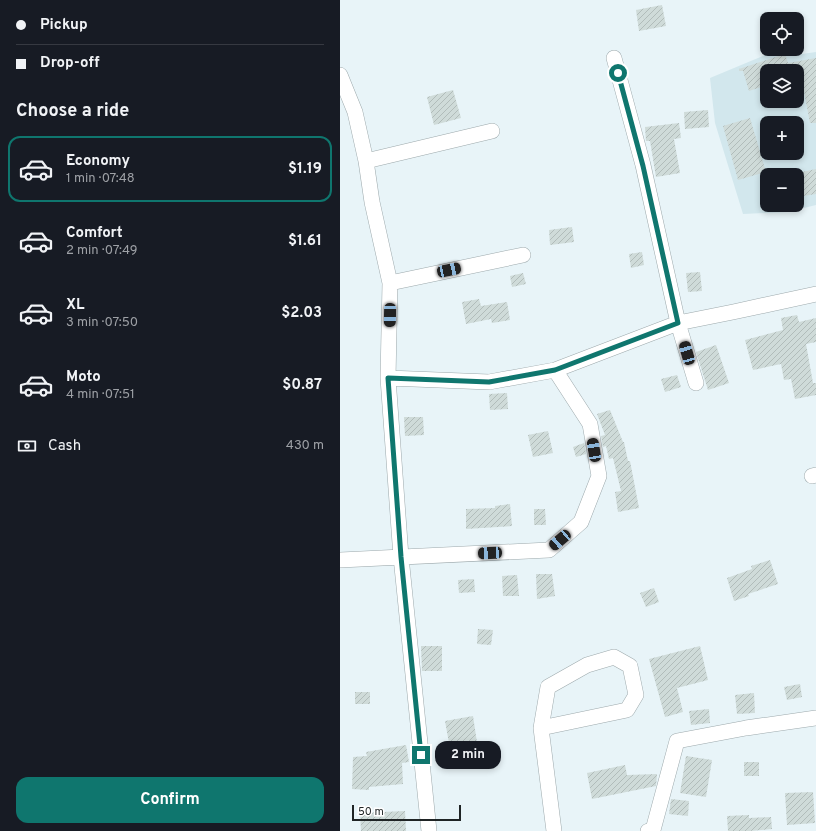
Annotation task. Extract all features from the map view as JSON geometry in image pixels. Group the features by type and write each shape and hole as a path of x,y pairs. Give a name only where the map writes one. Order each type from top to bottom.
{"street":[{"path":"614,58 643,166 678,323 696,383"},
{"path":"340,74 355,112 366,161 372,202 390,283 388,378 401,557 429,831"},
{"path":"366,161 492,131"},
{"path":"390,283 523,255"},
{"path":"388,378 489,382 555,370 678,323 816,294"},
{"path":"340,560 549,550 581,522 599,476 590,424 555,370"},
{"path":"541,728 627,710 636,695 630,666 614,657 587,665 548,688 541,728 554,831"},
{"path":"648,831 653,830 677,741 746,728 816,718"}],"shaded area":[{"path":"816,52 816,205 804,208 804,168 760,168 760,212 788,212 743,214 715,123 710,78 763,56 804,56 804,54"}],"building":[{"path":"662,5 666,26 639,31 636,10"},
{"path":"779,56 786,56 788,63 816,58 816,123 810,123 804,92 804,64 760,64 760,87 749,91 743,71 739,71 739,69"},
{"path":"453,90 461,118 434,125 427,97"},
{"path":"708,110 709,127 685,129 684,112"},
{"path":"750,118 760,152 760,160 762,160 765,168 760,168 760,174 738,180 723,126"},
{"path":"679,123 681,138 674,139 680,173 656,177 650,141 646,141 645,127"},
{"path":"816,169 816,194 804,196 804,172"},
{"path":"572,227 574,242 550,245 549,230"},
{"path":"642,252 644,265 631,268 629,254"},
{"path":"700,272 702,291 688,292 686,273"},
{"path":"523,273 526,284 512,287 510,276"},
{"path":"479,299 481,306 507,302 510,320 492,323 491,319 466,324 462,302"},
{"path":"797,315 799,322 816,318 816,342 806,344 813,383 816,383 816,395 795,399 791,379 784,380 781,364 753,370 745,340 783,330 781,318"},
{"path":"716,345 729,383 708,390 696,352"},
{"path":"677,375 681,387 665,392 661,379"},
{"path":"507,393 508,409 490,410 489,394"},
{"path":"610,410 624,442 628,461 630,461 639,508 618,512 615,492 621,491 613,458 609,459 606,446 603,447 601,436 605,435 597,414"},
{"path":"404,417 423,417 424,435 405,436"},
{"path":"548,431 553,453 533,457 528,435"},
{"path":"584,443 586,454 576,457 573,447"},
{"path":"510,504 512,526 466,529 466,509 495,508 495,506"},
{"path":"534,509 545,509 546,525 534,525"},
{"path":"770,560 778,584 748,594 749,596 734,601 727,578 752,569 751,566"},
{"path":"536,574 552,574 555,596 537,599"},
{"path":"517,575 519,596 503,596 502,576"},
{"path":"474,579 475,592 459,593 458,580"},
{"path":"654,588 659,602 646,607 640,593"},
{"path":"478,629 493,630 491,645 477,644"},
{"path":"421,646 442,646 442,671 422,671"},
{"path":"700,646 708,680 677,688 683,712 665,717 649,659"},
{"path":"800,684 802,697 787,700 784,687"},
{"path":"355,692 370,692 370,704 355,704"},
{"path":"754,693 755,713 737,714 735,695"},
{"path":"709,709 710,723 691,725 689,711"},
{"path":"473,716 478,749 451,754 445,721"},
{"path":"406,745 409,762 402,763 403,784 369,787 369,790 352,789 353,757 367,756 366,752"},
{"path":"686,756 712,760 706,797 680,793"},
{"path":"744,762 759,762 759,776 744,776"},
{"path":"625,765 627,775 657,774 656,786 592,799 587,773"},
{"path":"813,792 815,823 787,825 785,793"},
{"path":"671,799 689,801 688,816 669,814"},
{"path":"405,811 406,831 361,831 360,813"},
{"path":"749,815 749,818 771,817 772,829 728,831 727,816"}],"route":[{"path":"421,755 401,557 388,378 489,382 555,370 678,323 643,166 618,73"}]}
